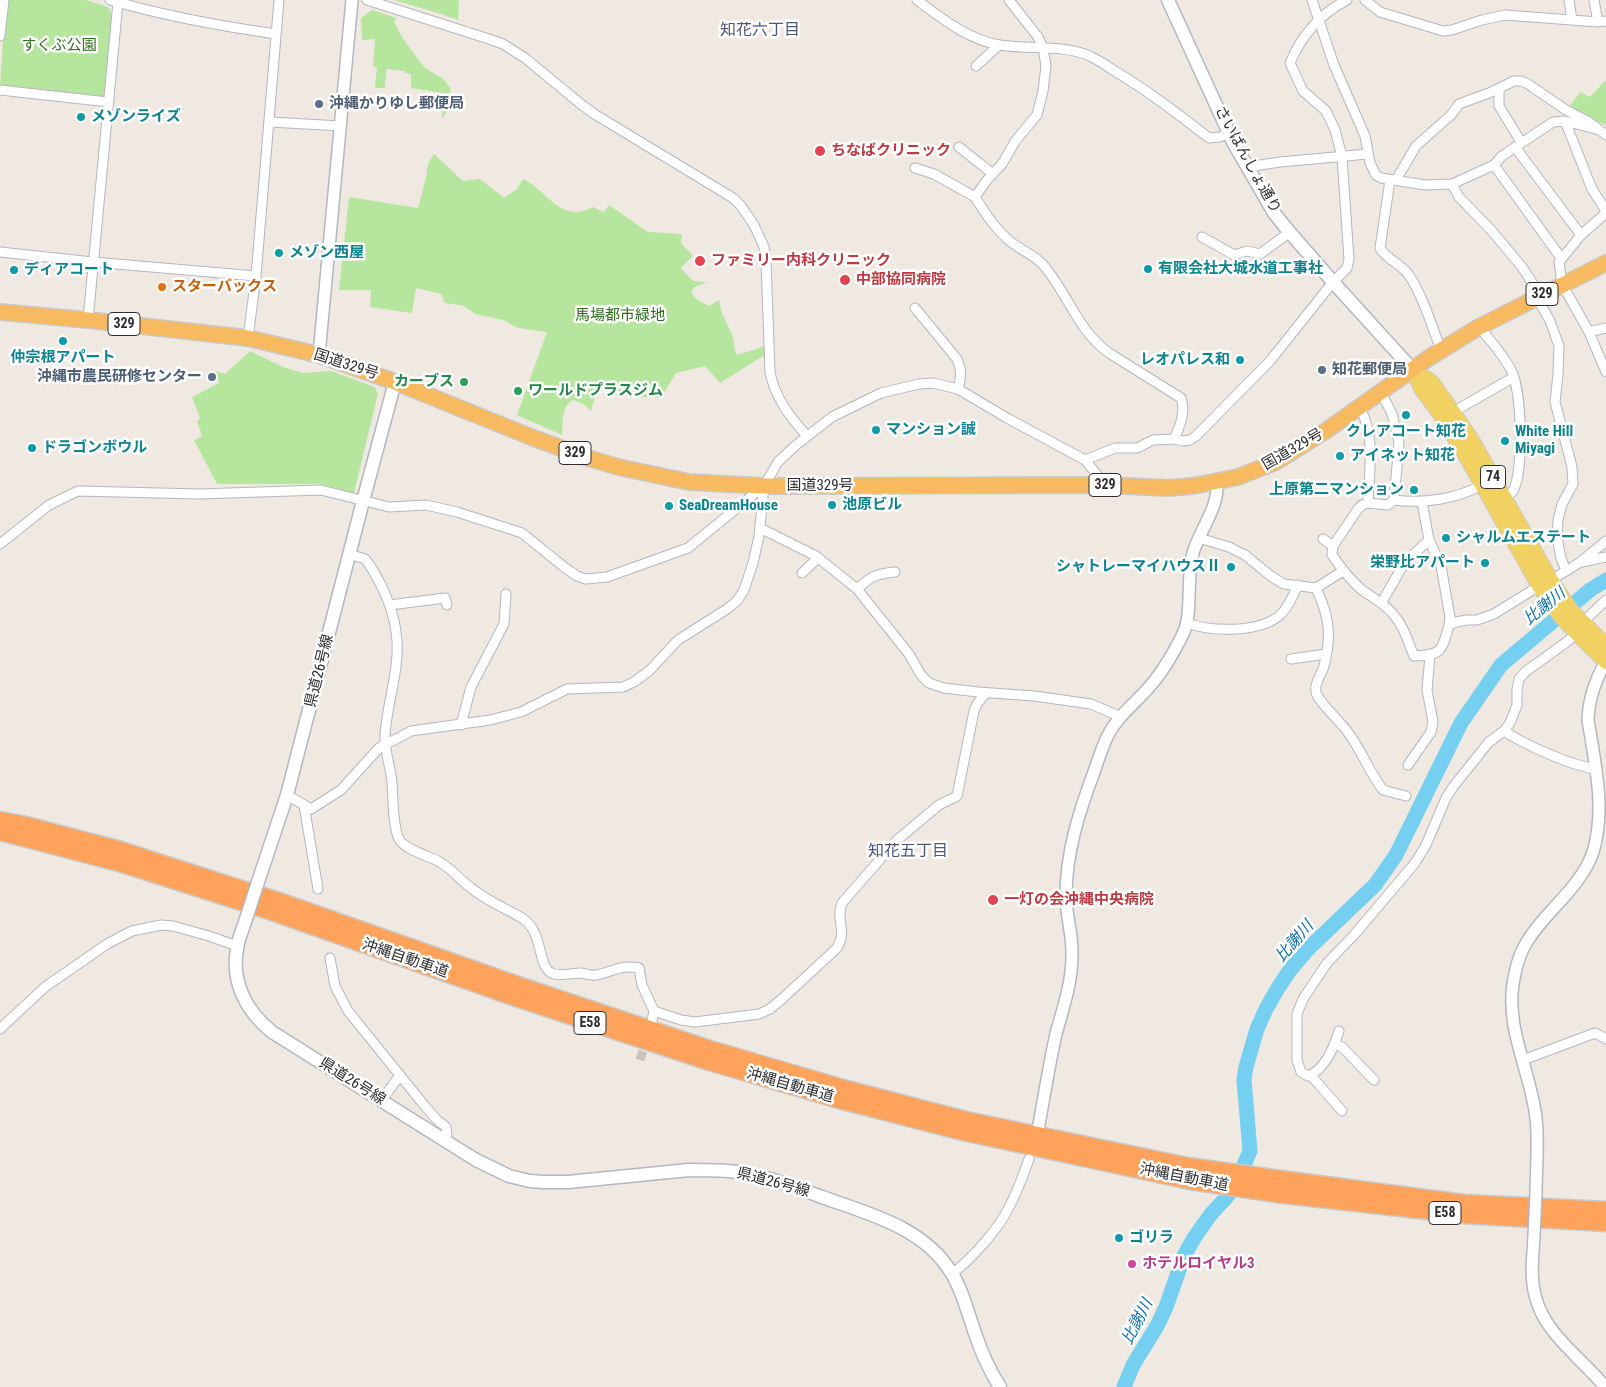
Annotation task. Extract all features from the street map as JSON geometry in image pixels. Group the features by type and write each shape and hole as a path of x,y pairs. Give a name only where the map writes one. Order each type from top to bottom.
{"highway":[{"name":"国道329号","path":"0,312 248,338 319,355 395,382 585,457 615,466 689,482 764,486 1103,485 1168,488 1238,478 1276,462 1293,453 1360,408 1412,369 1479,326 1606,264"},
{"name":"沖縄自動車道","path":"0,820 120,850 279,902 520,986 701,1046 966,1120 1189,1174"},
{"name":"沖縄自動車道","path":"0,832 119,863 272,912 516,998 706,1061 839,1100 963,1132 1189,1174 1463,1215 1606,1223"},
{"name":"沖縄自動車道","path":"1286,1188 1464,1203 1606,1210"}],"main road":[{"name":"さいばんしょ通り","path":"1168,0 1229,133 1274,213 1333,282 1412,369"},
{"name":"74","path":"1412,369 1432,382 1472,440 1504,498 1545,583"},
{"name":"74","path":"1412,369 1422,390 1445,422 1482,485 1545,583 1606,661"},
{"name":"県道26号線","path":"395,382 287,795 237,946 235,963 238,985 246,1004 257,1019 272,1032 476,1160 500,1172 530,1181 568,1182 706,1170 740,1172 783,1183 896,1225 925,1243 952,1274 987,1364 1000,1387"},
{"name":"74","path":"1578,626 1606,644"}],"street":[{"path":"0,36 4,0"},
{"path":"248,338 256,276 279,0"},
{"path":"319,355 352,0"},
{"path":"367,0 492,40 513,50 540,69 589,110 722,191 742,206 754,225 764,247 772,382 779,399 807,436"},
{"path":"917,0 954,26 973,36 999,45 1069,50 1090,56 1157,98 1210,138 1220,137 1229,133"},
{"path":"975,197 1002,164 1016,140 1037,115 1046,66 1043,48 1038,37 1009,0"},
{"path":"1312,0 1334,64 1365,136 1370,163 1376,175 1425,185 1452,184 1494,165 1502,156 1547,125 1565,121 1602,133"},
{"path":"1085,460 1114,448 1137,448 1153,440 1174,439 1183,441 1190,440 1196,436 1270,361 1333,282 1347,268 1349,259 1342,157 1335,130 1326,111 1303,91 1290,63 1295,50 1318,19 1333,7 1347,0"},
{"path":"1365,0 1380,12 1443,31 1505,14 1602,22 1594,0"},
{"path":"1569,0 1572,20"},
{"path":"88,320 108,102 114,1 171,16 276,34"},
{"path":"976,66 999,45"},
{"path":"1441,350 1417,290 1408,273 1382,253 1380,248 1393,180 1416,146 1451,115 1459,104 1521,81 1566,110 1589,122 1602,133"},
{"path":"1499,88 1499,106 1518,145 1581,235"},
{"path":"0,90 108,102"},
{"path":"1565,121 1592,189 1606,212 1581,235 1561,258 1559,262 1562,284 1589,332 1606,372"},
{"path":"270,122 340,126"},
{"path":"959,147 993,174"},
{"path":"1247,167 1368,154"},
{"path":"1494,165 1561,258"},
{"path":"915,168 934,174 975,197 987,216 1007,238 1044,264 1086,332 1098,344 1109,353 1181,398 1183,408 1182,420 1174,439"},
{"path":"1452,184 1459,197 1491,230 1522,267 1535,287 1559,346 1555,402 1572,467 1573,484 1562,504 1558,520 1557,537 1561,558 1566,571"},
{"path":"1202,237 1234,255 1247,252 1260,254 1290,232"},
{"path":"0,252 256,276"},
{"path":"915,308 957,359 961,368 958,388"},
{"path":"1479,326 1511,370 1518,390 1519,467 1512,493 1504,498"},
{"path":"1589,332 1606,328"},
{"path":"1453,412 1514,378"},
{"path":"0,544 49,505 78,491 199,494 321,490 389,507 426,505 457,512 522,533 577,576 586,579 607,577 688,548 764,486 778,462 832,417 881,393 919,384 934,384 958,388 1085,460 1103,485"},
{"path":"1381,392 1392,414 1399,442 1394,500"},
{"path":"1360,408 1366,419 1371,436 1368,503"},
{"path":"1038,1130 1049,1070 1069,983 1073,955 1066,899 1068,859 1085,795 1110,730 1162,671 1188,623 1189,573 1193,552 1215,501 1217,482"},
{"path":"1422,502 1429,540 1442,566 1450,617 1444,644 1439,651 1430,656 1414,656 1401,625 1394,614 1382,602 1364,591 1343,571 1332,555 1333,546 1362,505 1368,503 1388,505 1394,500 1422,502 1468,493 1482,485"},
{"path":"287,795 311,809 341,790 375,753 410,731 462,725 521,712 568,689 623,687 634,682 649,671 678,640 737,601 744,590 753,563 760,528 764,486"},
{"path":"760,528 818,558 856,589 909,654 921,675 929,684 944,688 1034,696 1091,704 1121,716"},
{"path":"1199,538 1229,547 1245,555 1272,577 1284,584 1316,588 1343,571"},
{"path":"1323,539 1333,546"},
{"path":"1382,602 1405,562 1429,540"},
{"path":"1449,626 1456,622 1477,620 1494,614 1580,563 1606,541"},
{"path":"349,554 365,559 369,564 390,605 397,642 385,736 396,830 399,840 407,846 439,861 455,872 474,890 529,923 538,937 543,962 552,973 581,973 592,976 623,967 640,968 642,985 654,1011 652,1022"},
{"path":"1580,563 1606,557"},
{"path":"802,573 818,558"},
{"path":"856,589 879,573 895,572"},
{"path":"1188,623 1198,627 1224,629 1255,627 1279,616 1292,598 1298,585"},
{"path":"1316,588 1324,606 1329,625 1324,668 1316,685 1319,698 1348,731 1383,790 1406,796"},
{"path":"462,725 471,686 504,624 506,594"},
{"path":"390,605 445,598 447,605"},
{"path":"1339,1031 1327,1059 1312,1075 1308,1076 1300,1072 1297,1060 1297,1014 1303,999 1327,963 1354,935 1415,862 1426,845 1446,798 1453,787 1489,742 1504,731 1514,716 1517,705 1517,689 1525,672 1568,641 1578,626 1606,600"},
{"path":"1291,659 1326,654"},
{"path":"1408,765 1431,732 1433,722 1427,690 1430,656"},
{"path":"1605,1387 1547,1324 1534,1293 1532,1274 1536,1194 1536,1118 1515,1034 1513,986 1517,964 1524,948 1535,930 1584,871 1592,853 1598,831 1602,788 1595,769 1588,720 1596,679 1606,661"},
{"path":"654,1011 681,1020 695,1022 759,1014 770,1009 784,998 837,948 842,939 839,911 842,903 897,840 939,805 957,796 974,711 986,693"},
{"path":"1504,731 1535,747 1585,768 1595,769"},
{"path":"304,805 318,889"},
{"path":"0,1029 45,987 107,944 132,931 161,925 173,926 201,933 237,946"},
{"path":"330,958 335,986 348,1011 437,1120 446,1127 447,1134 445,1140"},
{"path":"1523,1060 1595,1033 1606,1039"},
{"path":"1335,1044 1342,1047 1374,1080"},
{"path":"382,1100 400,1075"},
{"path":"1312,1075 1342,1111"},
{"path":"952,1274 977,1250 1007,1212 1029,1159"}],"green space":[{"name":"すくぶ公園","path":"6,0 86,0 108,7 112,14 105,98 0,86"},
{"path":"394,0 459,0 458,20 447,16"},
{"path":"372,10 397,18 394,22 403,39 425,68 442,78 451,89 446,112 442,119 443,93 411,88 411,74 405,73 405,71 386,69 385,88 375,88 377,67 373,67 375,39 362,40 361,18"},
{"path":"1606,80 1606,125 1569,107 1580,92 1590,97"},
{"name":"馬場都市緑地","path":"434,154 463,181 480,179 504,198 517,189 523,179 563,209 572,212 593,207 604,212 609,205 648,232 682,234 681,243 693,256 681,268 693,281 707,282 695,287 691,292 696,299 709,306 719,300 737,355 769,345 770,372 763,356 720,383 705,366 676,373 661,398 616,395 597,389 591,411 585,405 574,400 570,402 565,410 562,435 517,415 547,332 518,328 503,320 475,314 464,306 445,303 441,294 416,288 412,313 370,307 371,290 339,290 349,197 418,208 428,164"},
{"path":"250,351 283,367 303,373 331,371 375,387 378,394 354,493 320,484 217,484 194,440 202,436 197,421 200,418 192,397 219,383 216,371 225,374"}],"waterway":[{"name":"比謝川","path":"1124,1387 1133,1365 1157,1326 1166,1307 1184,1256 1211,1214 1235,1186 1250,1151 1244,1080 1246,1067 1257,1029 1278,988 1308,949 1375,885 1396,855 1461,723 1501,665 1590,590 1606,580"}],"tunnel":[{"path":"640,1060 647,1038"}],"place":[{"name":"沖縄かりゆし郵便局","path":"319,104"},
{"name":"メゾンライズ","path":"81,117"},
{"name":"ちなばクリニック","path":"820,151"},
{"name":"メゾン西屋","path":"279,253"},
{"name":"ファミリー内科クリニック","path":"700,261"},
{"name":"有限会社大城水道工事社","path":"1148,269"},
{"name":"ディアコート","path":"14,270"},
{"name":"中部協同病院","path":"845,280"},
{"name":"スターバックス","path":"162,287"},
{"name":"仲宗根アパート","path":"63,341"},
{"name":"レオパレス和","path":"1240,360"},
{"name":"知花郵便局","path":"1322,370"},
{"name":"沖縄市農民研修センター","path":"212,377"},
{"name":"カーブス","path":"464,382"},
{"name":"ワールドプラスジム","path":"518,391"},
{"name":"クレアコート知花","path":"1406,415"},
{"name":"マンション誠","path":"876,430"},
{"name":"White Hill Miyagi","path":"1505,441"},
{"name":"ドラゴンボウル","path":"32,448"},
{"name":"アイネット知花","path":"1340,456"},
{"name":"上原第二マンション","path":"1414,490"},
{"name":"池原ビル","path":"832,505"},
{"name":"SeaDreamHouse","path":"669,506"},
{"name":"シャルムエステート","path":"1446,538"},
{"name":"栄野比アパート","path":"1485,563"},
{"name":"シャトレーマイハウスⅡ","path":"1231,567"},
{"name":"一灯の会沖縄中央病院","path":"993,900"},
{"name":"ゴリラ","path":"1119,1238"},
{"name":"ホテルロイヤル3","path":"1132,1264"}],"district":[{"name":"知花六丁目","path":"760,31"},
{"name":"知花五丁目","path":"908,852"}]}
